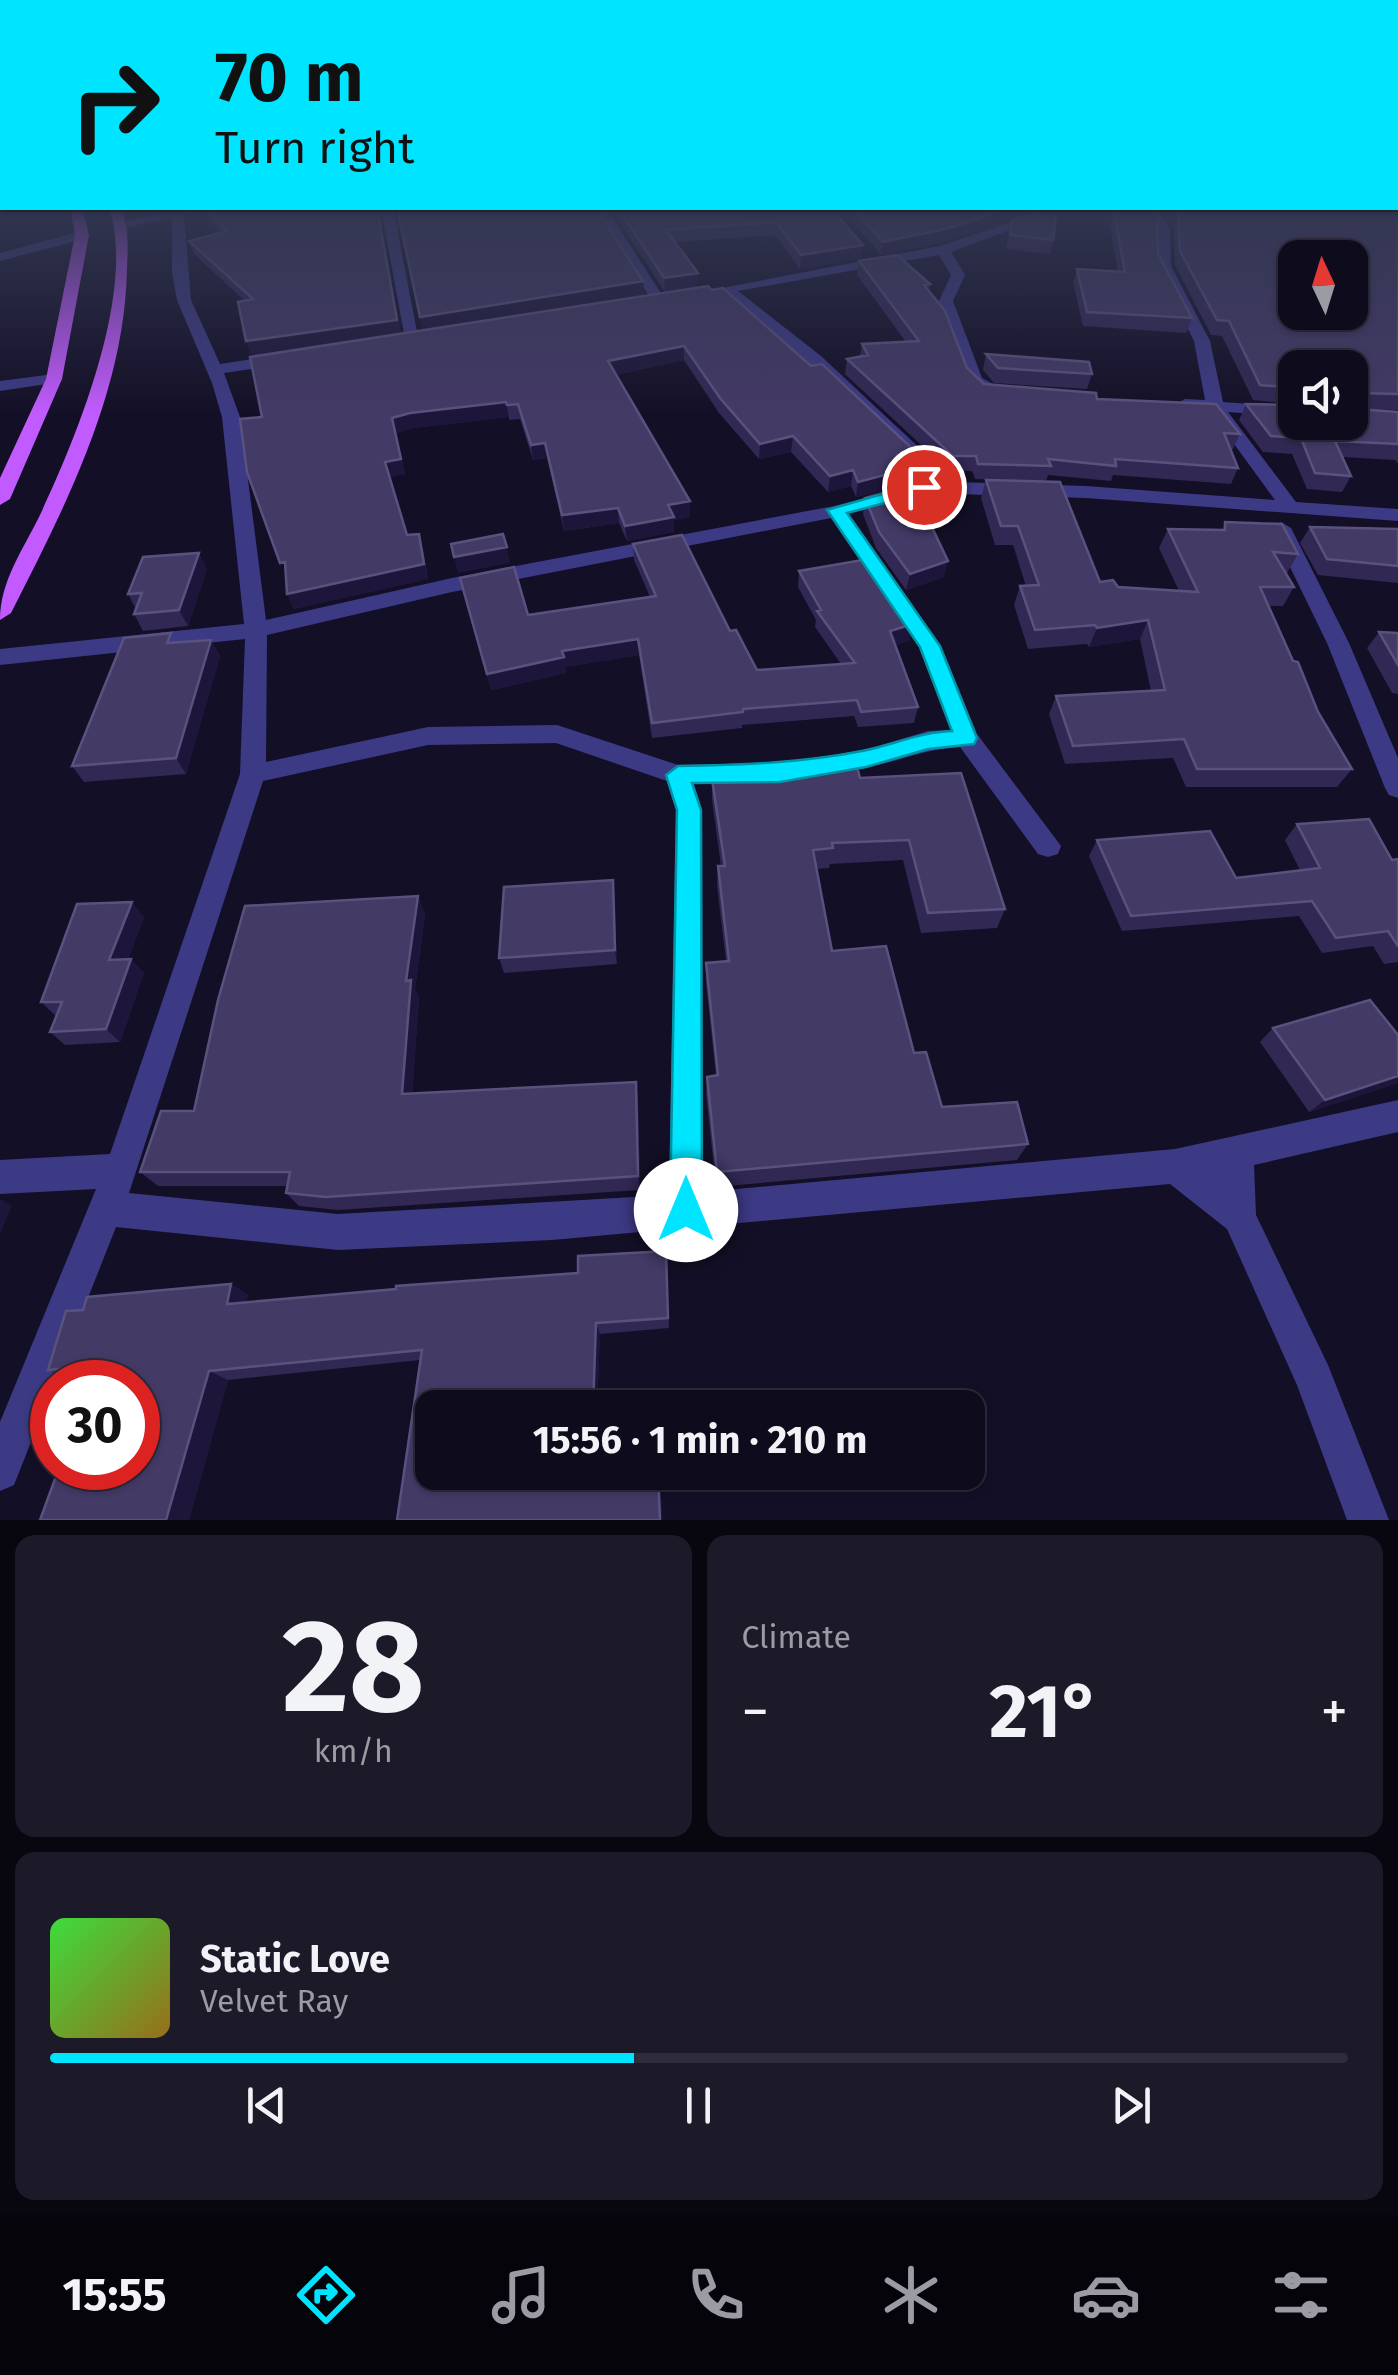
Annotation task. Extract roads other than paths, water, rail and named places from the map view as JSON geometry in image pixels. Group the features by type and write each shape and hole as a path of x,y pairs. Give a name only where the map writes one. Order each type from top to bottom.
{"main road":[{"path":"0,499 54,379 75,273"},
{"path":"0,614 32,552 86,428 112,346 115,273"}],"street":[{"path":"0,1471 121,1171 253,774 256,630 231,417 226,392 180,282 181,273"},
{"path":"395,342 421,338 404,273"},
{"path":"641,273 659,301"},
{"path":"640,304 825,273"},
{"path":"957,273 940,296 975,381 988,392 1014,396"},
{"path":"1167,273 1202,342 1215,406 1278,506 1398,788"},
{"path":"727,290 779,325 824,364 952,488"},
{"path":"214,370 304,356"},
{"path":"0,386 54,379"},
{"path":"1160,403 1278,411"},
{"path":"0,658 256,630 452,584 836,510 924,487 1086,492 1398,516"},
{"path":"836,510 930,646 966,738 1048,846"},
{"path":"253,774 428,736 557,734 678,775 780,773 866,759 928,740 966,738"},
{"path":"678,775 689,810 686,1210"},
{"path":"105,1208 338,1232 552,1222 1176,1166 1398,1116"},
{"path":"1236,1154 1239,1216 1314,1379 1368,1520"},
{"path":"1176,1166 1239,1216"},
{"path":"0,1176 121,1171"}]}
